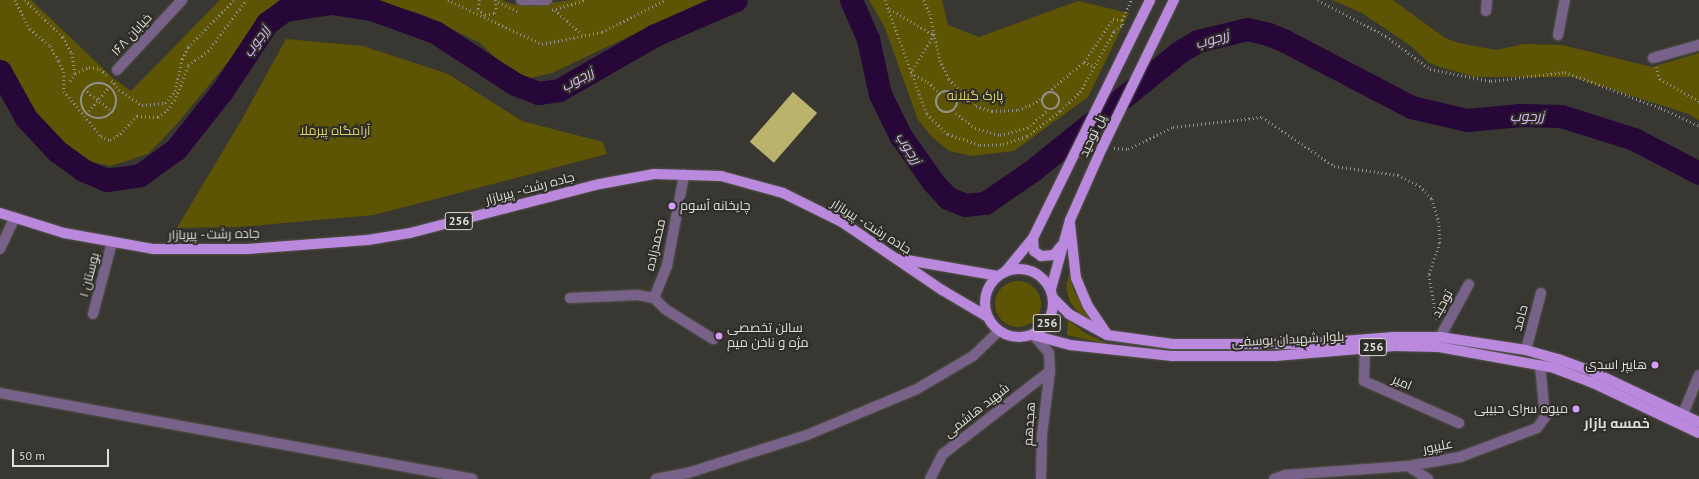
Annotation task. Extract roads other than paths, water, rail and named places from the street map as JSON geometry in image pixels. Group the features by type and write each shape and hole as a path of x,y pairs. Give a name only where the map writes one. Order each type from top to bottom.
{"main road":[{"name":"پل توحید","path":"1002,274 1033,238 1150,0"},
{"name":"پل توحید","path":"1052,293 1062,244 1070,220 1102,148 1174,0"},
{"name":"جاده رشت - پیربازار","path":"0,213 64,233 153,249 247,249 368,240 466,220 600,184 654,174 721,176 783,193 842,222 899,259 942,290 988,317"},
{"path":"1070,220 1076,278 1088,306 1107,335"},
{"path":"1033,238 1034,251 1041,256 1054,255 1062,244"},
{"path":"899,259 1002,274"},
{"name":"256","path":"988,317 999,331 1016,337 1033,335 1044,327 1052,316 1052,293 1046,282 1032,271 1014,269 1002,274"},
{"path":"988,317 985,300 989,287 1002,274"},
{"name":"بلوار شهیدان یوسفی","path":"1052,293 1069,314 1107,335 1172,344 1306,344 1394,337 1440,337 1526,350 1593,372 1699,422"},
{"name":"بلوار شهیدان یوسفی","path":"1033,335 1070,345 1172,356 1274,356 1365,348 1439,347 1540,365 1591,382 1699,433"}],"street":[{"name":"خیابان ۱۶۸","path":"117,70 182,0"},
{"path":"521,0 547,0"},
{"path":"1486,11 1488,0"},
{"path":"1558,35 1565,0"},
{"path":"1653,58 1699,46"},
{"name":"محمدزاده","path":"654,298 667,266 684,175"},
{"path":"0,249 14,217"},
{"name":"بوستان ۱","path":"93,314 112,242"},
{"name":"توحید","path":"1440,337 1469,284"},
{"name":"حامد","path":"1526,350 1541,293"},
{"path":"570,298 638,294 654,298 665,309 713,339"},
{"path":"656,479 688,473 807,435 918,389 972,356 999,331"},
{"name":"هجدهم","path":"1033,335 1049,353 1050,371 1042,434 1041,479"},
{"name":"امیر","path":"1365,348 1364,381 1459,423"},
{"name":"علیپور","path":"1274,479 1285,475 1408,466 1460,457 1537,428 1545,417 1540,365"},
{"name":"شهید هاشمی","path":"930,479 943,454 1050,371"},
{"path":"1683,414 1699,375"},
{"path":"0,393 472,479"},
{"path":"1408,466 1428,479"}],"waterway":[{"name":"زرجوب","path":"0,71 26,118 57,151 83,170 106,180 140,175 176,149 222,91 267,23 285,10 331,3 371,9 435,32 515,84 538,93 559,90 655,35 736,0"},
{"name":"زرجوب","path":"851,0 868,39 880,94 900,135 933,182 948,198 965,205 985,203 1033,170 1179,52 1198,41 1247,29 1268,34 1285,41 1411,107 1467,120 1520,115 1561,116 1634,139 1699,173"}],"place":[{"name":"چایخانه آسوم","path":"672,206"},
{"name":"سالن تخصصی مژه و ناخن میم","path":"719,336"},
{"name":"هایپر اسدی","path":"1655,365"},
{"name":"میوه سرای حبیبی","path":"1576,409"}],"district":[{"name":"خمسه بازار","path":"1617,423"}],"park label":[{"name":"پارک گیلانه","path":"975,96"},
{"name":"آرامگاه پیرملا","path":"335,131"}]}
